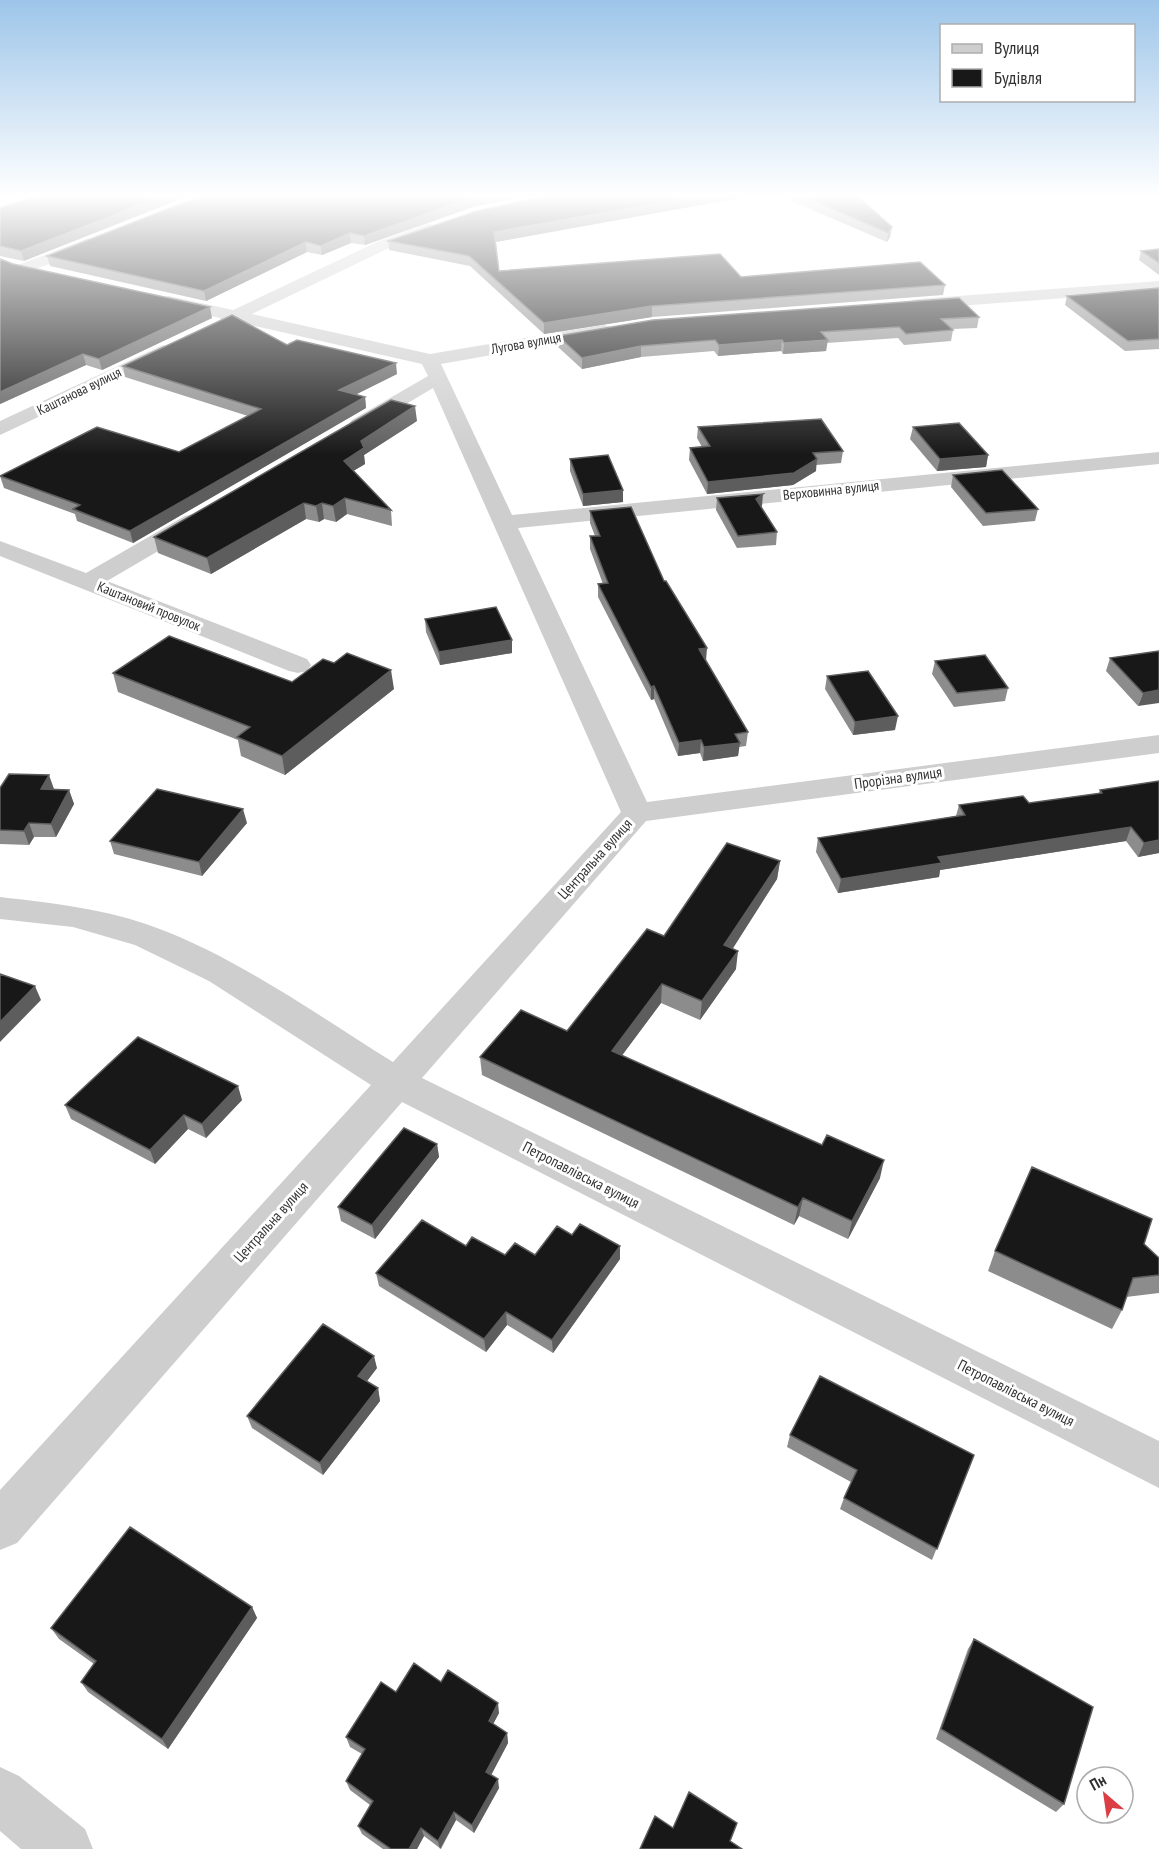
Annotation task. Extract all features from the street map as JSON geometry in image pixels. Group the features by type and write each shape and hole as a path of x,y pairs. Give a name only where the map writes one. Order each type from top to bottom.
{"street":[{"path":"225,321 305,282"},
{"path":"900,305 1159,286"},
{"path":"154,297 225,321 434,369"},
{"name":"Лугова вулиця","path":"345,432 434,369 622,328"},
{"name":"Каштанова вулиця","path":"0,429 182,341"},
{"name":"Центральна вулиця","path":"0,1526 637,813 434,369"},
{"name":"Верховинна вулиця","path":"503,523 1159,458"},
{"path":"88,582 212,510"},
{"name":"Каштановий провулок","path":"0,548 298,665"},
{"name":"Прорізна вулиця","path":"637,813 1159,744"},
{"name":"Петропавлівська вулиця","path":"0,908 74,916 146,936 221,972 396,1082 1159,1465"},
{"path":"0,1795 66,1849"}],"building":[{"path":"0,282 97,282 210,307 99,359 83,354 0,392"},
{"path":"165,282 222,282 204,291"},
{"path":"498,282 942,282 945,285 652,306 544,323"},
{"path":"1159,288 1159,339 1128,341 1067,296"},
{"path":"959,298 979,317 941,319 953,330 906,334 899,327 821,332 828,340 784,343 782,340 719,345 715,340 641,346 582,358 558,336 653,320"},
{"path":"232,315 287,345 297,340 396,363 339,390 365,397 130,531 73,509 80,505 0,476 97,427 179,452 261,409 123,366"},
{"path":"391,400 415,406 361,441 364,448 344,461 391,510 345,498 333,506 322,503 316,506 304,503 207,558 154,537"},
{"path":"821,419 843,451 813,453 817,459 794,473 708,482 690,448 710,446 698,427"},
{"path":"959,423 988,455 940,459 913,427"},
{"path":"608,455 623,490 583,494 570,459"},
{"path":"1002,470 1038,509 986,513 953,475"},
{"path":"763,494 756,499 777,532 738,536 717,498"},
{"path":"631,507 664,581 707,648 699,649 748,732 735,734 740,743 704,747 701,740 679,743 654,686 651,687 598,584 608,583 590,536 600,536 590,511"},
{"path":"496,607 512,640 439,652 425,619"},
{"path":"169,636 292,682 323,659 334,663 347,653 391,670 282,756 237,737 250,727 113,673"},
{"path":"1159,651 1159,690 1143,693 1110,658"},
{"path":"985,655 1008,688 957,693 935,661"},
{"path":"868,671 898,716 855,722 827,676"},
{"path":"9,774 49,775 41,789 69,790 51,824 29,823 24,831 0,830 0,788"},
{"path":"1159,781 1159,840 1144,843 1131,827 938,857 942,863 841,879 818,838 965,815 959,805 1023,796 1029,803 1102,793 1100,790"},
{"path":"157,789 243,809 199,862 110,841"},
{"path":"727,843 780,861 724,945 738,951 702,1001 662,984 612,1051 822,1145 827,1135 884,1160 852,1221 803,1198 798,1207 480,1057 521,1010 567,1031 647,929 664,936"},
{"path":"0,974 35,986 0,1022"},
{"path":"138,1037 238,1086 202,1124 184,1115 150,1150 65,1105"},
{"path":"404,1128 437,1144 372,1225 338,1207"},
{"path":"1032,1167 1152,1219 1144,1244 1159,1258 1159,1275 1133,1278 1122,1310 995,1251"},
{"path":"422,1220 466,1246 472,1237 505,1255 515,1243 535,1255 557,1226 572,1235 580,1224 620,1246 552,1340 506,1312 484,1339 376,1273"},
{"path":"323,1324 374,1356 358,1376 378,1388 320,1463 247,1416"},
{"path":"820,1376 974,1455 937,1549 844,1498 857,1470 790,1435"},
{"path":"130,1527 252,1607 162,1739 81,1682 96,1661 51,1628"},
{"path":"974,1639 1093,1707 1064,1804 941,1729"},
{"path":"414,1663 441,1682 448,1670 498,1703 489,1721 507,1733 486,1772 498,1779 472,1825 454,1812 438,1841 421,1828 409,1849 391,1849 358,1826 373,1801 346,1781 365,1749 346,1737 381,1682 396,1692"},
{"path":"689,1792 737,1823 730,1841 742,1849 640,1849 655,1816 673,1828"}]}
